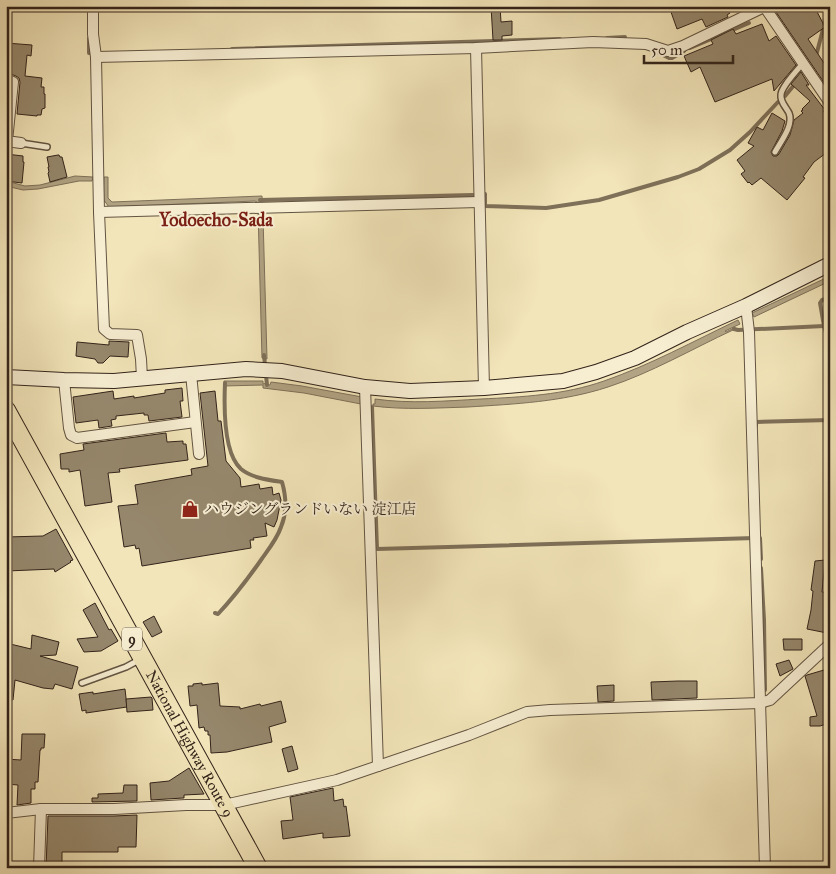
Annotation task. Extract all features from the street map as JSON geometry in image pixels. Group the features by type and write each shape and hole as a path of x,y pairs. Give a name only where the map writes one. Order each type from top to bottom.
{"highway":[{"name":"National Highway Route 9","path":"6,410 258,868"}],"street":[{"path":"93,6 104,329 110,334 137,335 142,378"},
{"path":"96,57 476,48 602,43 646,44 668,51 683,46 764,7 830,103"},
{"path":"476,48 484,388"},
{"path":"6,79 13,82 7,141 20,143"},
{"path":"99,212 479,202"},
{"path":"6,378 114,380 246,369 282,371 366,387 410,391 484,388 563,381 635,358 830,264"},
{"path":"746,306 749,332 765,868"},
{"path":"191,374 199,454"},
{"path":"64,380 69,428 71,435 77,438 195,422"},
{"path":"366,387 378,766"},
{"path":"6,813 41,809 114,809 224,805 336,780 469,735 527,712 760,703 770,700 830,646"},
{"path":"39,868 41,809"}],"lane":[{"path":"775,152 790,126 788,112 783,105 781,95 803,63"},
{"path":"20,143 47,146"},
{"path":"82,683 143,659"}],"shaded area":[{"path":"75,176 93,177 92,181 79,181 38,189 23,190 6,186 6,181 25,186 40,185"},
{"path":"104,177 108,177 108,198 112,202 262,196 267,359 262,358 257,202 109,207 103,199"},
{"path":"830,276 830,281 754,317 752,313"},
{"path":"738,320 740,324 725,331 734,328 739,329 739,331 733,330 640,375 591,392 538,402 486,406 396,408 373,406 375,399 414,402 527,396 589,386 638,368"},
{"path":"224,381 263,381 263,384 267,383 268,385 271,382 362,397 361,404 304,393 263,388 263,385 224,386"}],"building":[{"path":"491,6 500,6 501,22 512,21 512,35 502,36 502,40 493,40"},
{"path":"689,6 727,6 730,13 727,15 728,17 706,27 702,19 677,29 671,12"},
{"path":"785,6 814,6 825,27 808,39 830,72 829,83 825,84 776,12"},
{"path":"762,24 769,41 776,36 796,65 774,91 772,79 715,102 700,67 691,72 684,56 713,44 711,40 733,29 736,34"},
{"path":"6,43 32,45 31,56 27,55 25,76 42,78 41,87 44,87 45,108 42,109 41,115 17,114 20,82 19,78 6,72"},
{"path":"801,72 809,85 806,85 825,110 823,111 830,120 830,150 814,162 803,177 805,178 787,200 761,178 752,185 748,183 741,174 745,171 737,160 754,146 748,143 757,127 763,130 772,113 785,121 771,152 773,156 779,154 790,135 794,120 803,113 802,109 810,101 791,84"},
{"path":"6,154 23,156 22,183 6,181"},
{"path":"59,155 62,157 67,177 50,182 47,157"},
{"path":"109,341 129,342 128,357 110,356 103,363 98,363 95,359 76,356 77,342 109,345"},
{"path":"182,388 183,401 180,401 182,417 149,421 148,415 144,415 144,413 116,416 116,419 111,420 112,426 99,428 98,420 76,423 73,397 113,391 114,399 134,396 134,398 165,393 165,390"},
{"path":"215,391 218,421 221,421 226,461 240,478 241,487 259,484 260,489 272,487 273,495 279,493 281,500 277,520 274,527 265,523 267,536 250,540 251,548 142,566 139,548 136,549 135,545 124,547 118,506 138,504 135,485 192,475 191,469 208,466 200,393"},
{"path":"166,433 167,442 183,441 183,444 186,444 188,460 119,469 120,472 108,473 112,502 85,506 80,470 69,472 69,469 61,469 60,454 84,450 83,444"},
{"path":"56,529 73,560 71,562 55,572 54,569 7,571 6,537 43,536"},
{"path":"825,560 822,592 830,593 830,620 827,633 807,629 811,610 813,591 811,590 815,561"},
{"path":"95,603 109,630 111,629 118,641 101,651 84,652 77,639 98,637 83,610"},
{"path":"154,616 162,632 152,637 143,622"},
{"path":"32,635 59,642 56,655 40,656 78,667 72,689 55,684 53,689 43,688 15,680 13,700 6,699 6,643 31,649"},
{"path":"783,639 802,639 802,650 784,650"},
{"path":"789,660 793,669 780,676 776,664"},
{"path":"824,670 825,673 830,672 830,723 810,726 810,717 817,716 805,676"},
{"path":"697,681 697,698 652,700 651,682"},
{"path":"202,683 202,685 218,683 220,706 240,707 240,709 281,701 286,722 269,727 272,742 227,752 211,753 210,735 208,735 208,731 205,731 204,727 199,728 197,705 190,706 188,686"},
{"path":"614,685 614,701 598,702 597,686"},
{"path":"125,689 127,707 86,713 86,710 82,711 79,694 93,692 93,694"},
{"path":"151,697 153,710 127,712 126,699"},
{"path":"22,734 45,734 44,748 40,750 38,782 35,782 35,789 31,789 31,803 17,805 18,785 6,784 6,759 21,760"},
{"path":"292,746 298,769 288,772 282,749"},
{"path":"189,768 204,794 184,795 184,798 151,800 150,783 169,781"},
{"path":"124,785 137,785 137,801 92,802 92,798 98,798 98,794 123,793"},
{"path":"333,788 334,801 343,799 344,807 346,806 350,836 323,838 323,833 283,839 281,821 293,820 290,797"},
{"path":"137,815 136,847 118,847 118,852 62,852 62,868 46,868 48,816"}],"waterway":[{"path":"816,56 826,18 830,11"},
{"path":"690,48 749,23"},
{"path":"607,38 625,37"},
{"path":"89,38 89,53 95,53"},
{"path":"232,49 560,39"},
{"path":"657,52 672,58 684,51"},
{"path":"785,96 795,84"},
{"path":"485,194 485,206 546,208 599,200 678,177 699,169 730,150 778,102"},
{"path":"260,200 473,195"},
{"path":"830,298 822,300 820,303 830,347"},
{"path":"734,329 824,326"},
{"path":"264,355 267,385"},
{"path":"215,613 218,614 230,601 275,540 283,522 285,510 282,482 250,475 235,462 226,429 225,383"},
{"path":"372,407 377,549 755,538"},
{"path":"756,426 756,422 830,420"},
{"path":"760,538 761,559"},
{"path":"761,568 765,690"}],"place":[{"name":"ハウジングランドいない 淀江店","path":"190,509"}],"district":[{"name":"Yodoecho-Sada","path":"216,220"}]}
